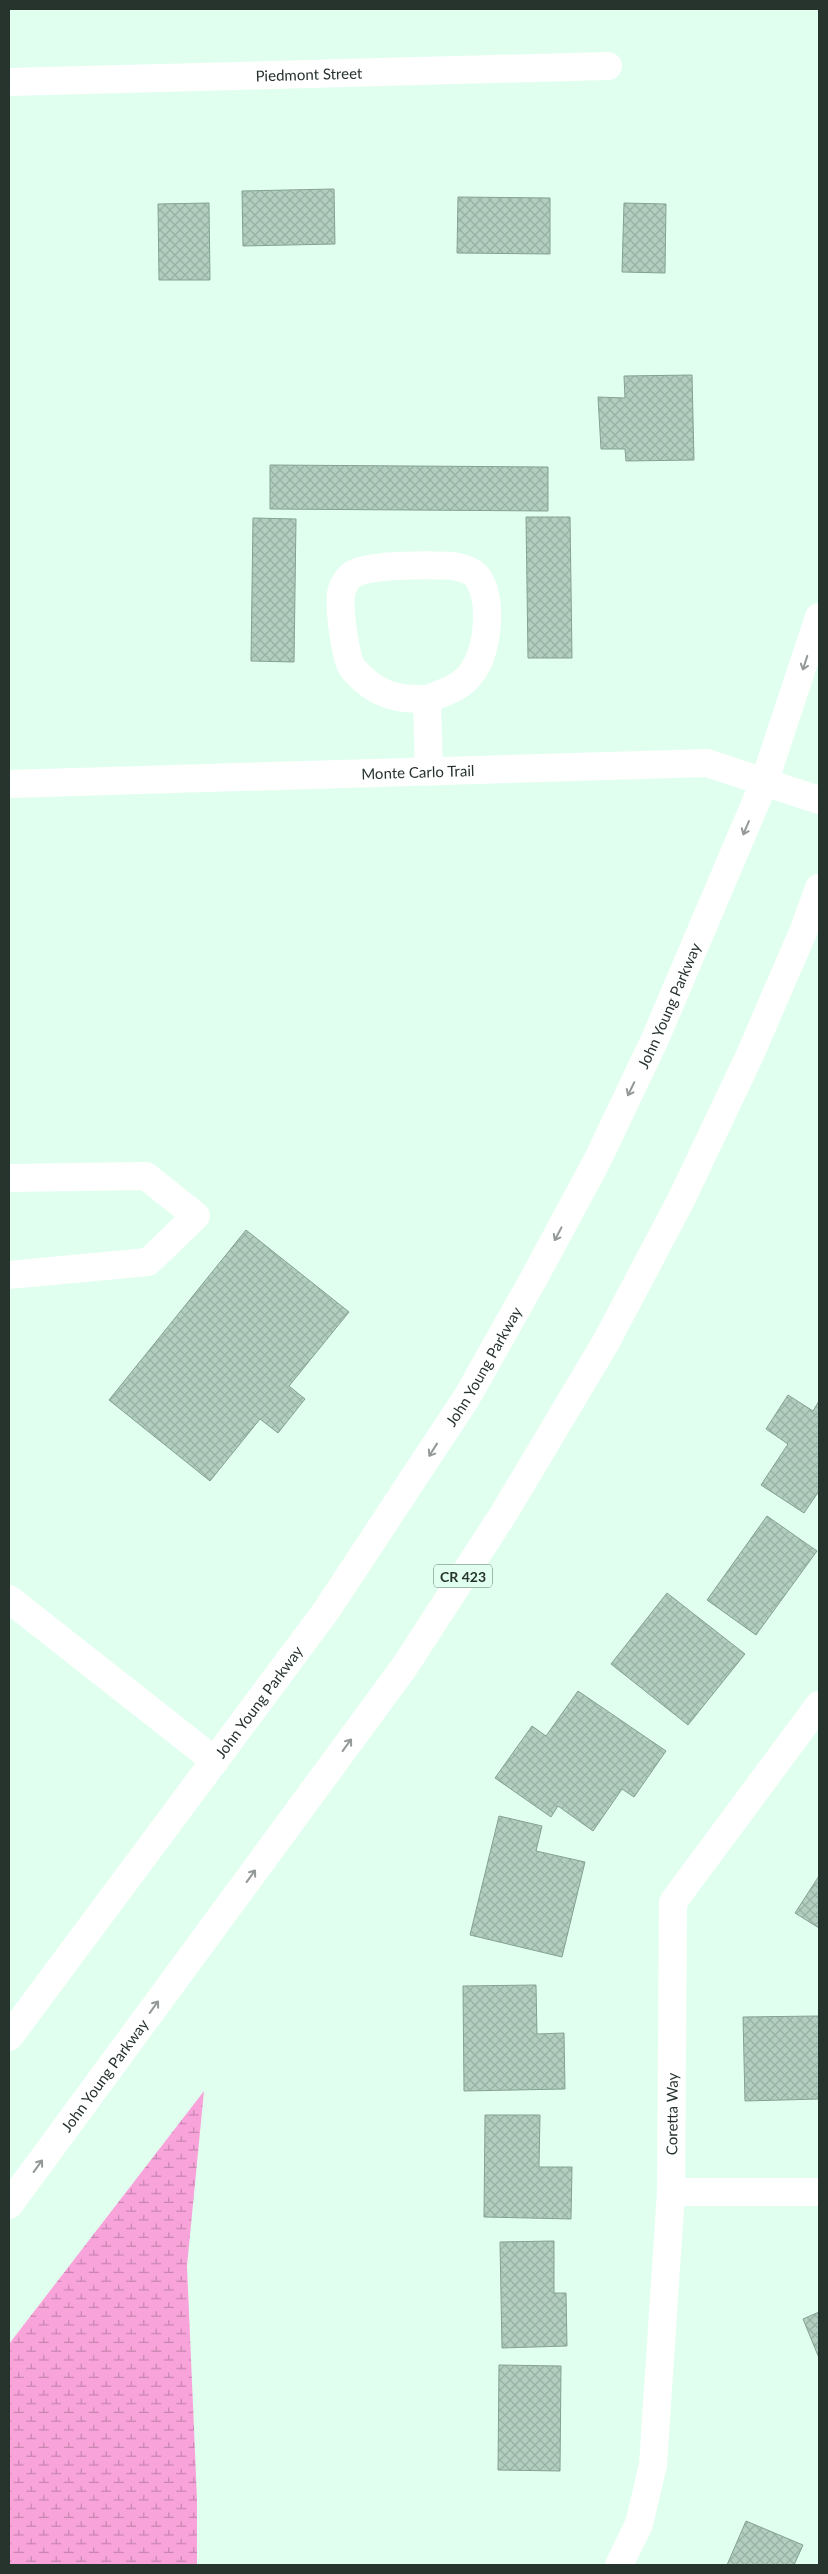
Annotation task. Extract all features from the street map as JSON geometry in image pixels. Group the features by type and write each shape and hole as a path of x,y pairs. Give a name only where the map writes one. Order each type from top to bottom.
{"main road":[{"name":"Piedmont Street","path":"9,82 608,66"},
{"path":"431,565 454,566 466,569 477,576 485,596 487,619 480,656 473,672 459,686 428,699 404,699 388,695 368,684 351,667 344,642 340,595 345,582 354,573 370,569 431,565"},
{"name":"John Young Parkway","path":"9,2037 326,1611 401,1500 467,1396 530,1286 596,1161 655,1039 764,783 819,617"},
{"path":"428,699 428,772"},
{"name":"Monte Carlo Trail","path":"9,784 707,763 819,800"},
{"name":"John Young Parkway","path":"9,2205 405,1666 504,1513 606,1342 681,1200 749,1056 803,932 819,888"},
{"path":"9,1178 146,1176 196,1216 148,1262 9,1275"},
{"path":"9,1599 215,1761"},
{"name":"Coretta Way","path":"619,2565 639,2524 653,2465 670,2192 673,1902 819,1705"},
{"path":"670,2192 819,2192"}],"green space":[{"path":"204,2091 187,2266 197,2499 197,2565 9,2565 9,2344"}],"building":[{"path":"334,189 335,244 243,246 242,191"},
{"path":"458,197 550,198 550,254 457,253"},
{"path":"209,203 210,280 159,280 158,204"},
{"path":"624,203 666,204 665,273 622,272"},
{"path":"692,375 694,460 626,461 625,449 601,449 598,397 625,398 624,376"},
{"path":"270,465 548,467 548,511 270,509"},
{"path":"526,517 570,517 572,658 528,658"},
{"path":"253,518 296,519 294,662 251,661"},
{"path":"246,1230 349,1312 289,1386 305,1399 278,1433 260,1419 210,1481 109,1400"},
{"path":"788,1395 813,1411 819,1401 819,1491 804,1513 761,1485 788,1444 766,1429"},
{"path":"767,1516 817,1551 756,1635 707,1600"},
{"path":"667,1593 745,1654 688,1725 611,1664"},
{"path":"578,1691 666,1751 634,1797 622,1789 593,1831 558,1806 551,1817 495,1778 532,1726 546,1736"},
{"path":"499,1816 542,1826 536,1851 585,1862 562,1957 470,1935"},
{"path":"819,1876 819,1928 795,1913"},
{"path":"536,1985 537,2034 564,2033 565,2089 464,2091 463,1986"},
{"path":"819,2016 819,2099 745,2101 743,2017"},
{"path":"485,2115 540,2115 539,2167 572,2167 571,2219 484,2217"},
{"path":"554,2241 554,2293 566,2293 567,2346 502,2348 500,2242"},
{"path":"819,2312 819,2358 803,2319"},
{"path":"499,2365 561,2366 560,2471 498,2470"},
{"path":"746,2521 803,2545 794,2565 727,2565"}]}
